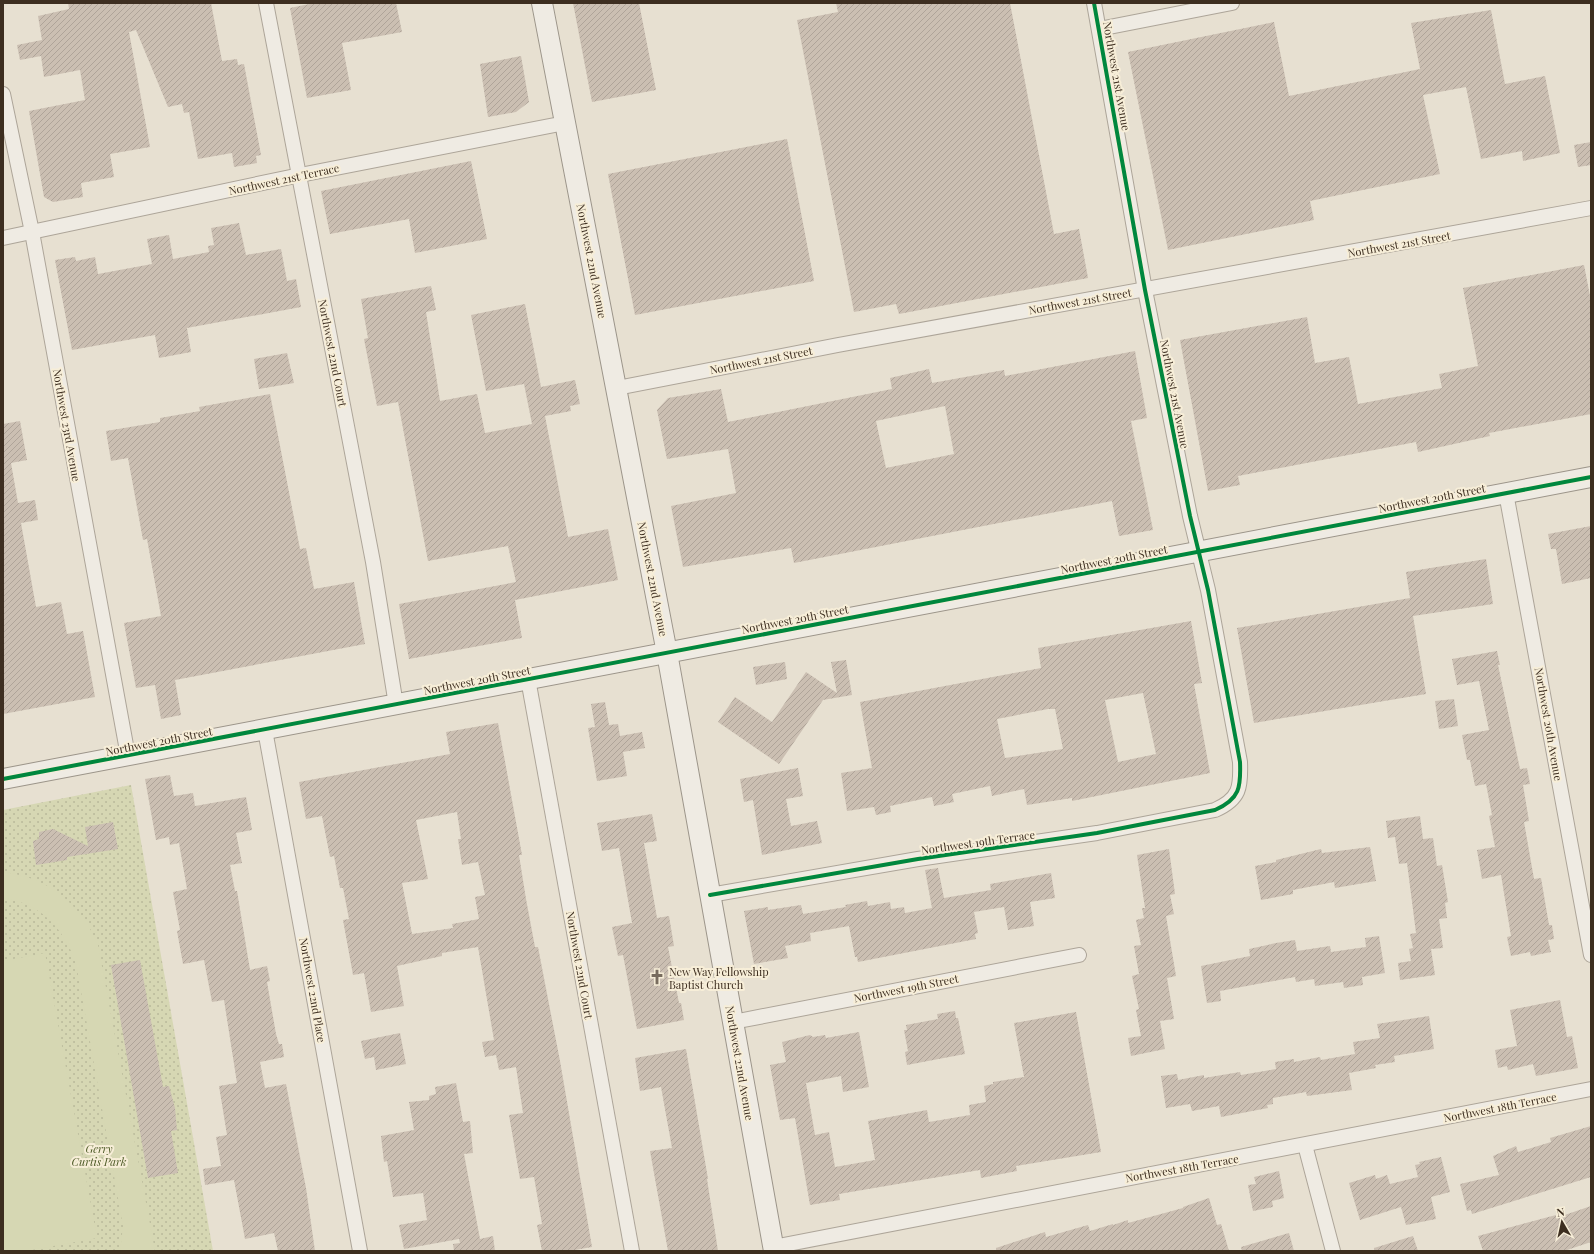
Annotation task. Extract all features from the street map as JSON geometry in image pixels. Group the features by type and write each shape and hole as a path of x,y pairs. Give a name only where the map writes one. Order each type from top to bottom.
{"main road":[{"name":"Northwest 22nd Avenue","path":"542,3 667,653 774,1249"},
{"name":"Northwest 20th Street","path":"3,779 1591,476"}],"street":[{"name":"Northwest 22nd Court","path":"266,3 373,562 396,705"},
{"name":"Northwest 21st Avenue","path":"1094,3 1145,290 1190,516 1208,590 1240,762 1240,788"},
{"path":"1099,29 1232,3"},
{"name":"Northwest 23rd Avenue","path":"3,94 32,232 128,756"},
{"name":"Northwest 21st Terrace","path":"3,238 300,175 565,123"},
{"name":"Northwest 21st Street","path":"617,388 838,345 1591,208"},
{"name":"Northwest 20th Avenue","path":"1506,493 1591,955"},
{"name":"Northwest 22nd Court","path":"528,679 632,1251"},
{"name":"Northwest 22nd Place","path":"265,730 360,1251"},
{"name":"Northwest 19th Terrace","path":"710,895 918,859 1097,833 1207,811 1226,805 1234,798 1240,788"},
{"name":"Northwest 19th Street","path":"733,1022 1079,955"},
{"name":"Northwest 18th Terrace","path":"774,1249 1054,1192 1591,1089"},
{"path":"1305,1145 1333,1251"}],"green space":[{"name":"Gerry Curtis Park","path":"131,785 213,1251 3,1251 3,810"},
{"path":"3,872 34,880 48,886 61,895 82,917 91,930 98,945 155,1251 120,1251 123,1226 76,963 65,939 49,920 29,905 3,898"},
{"path":"45,953 97,1238 26,1251 3,1251 3,961"}],"building":[{"path":"68,3 211,3 222,61 237,59 238,65 244,64 261,155 256,156 257,163 234,167 232,153 198,159 189,112 184,113 182,104 168,107 136,30 129,32 150,147 110,154 114,177 81,183 83,197 53,202 44,197 29,111 85,100 80,70 44,77 41,56 20,60 17,45 42,40 38,16 69,9"},
{"path":"314,3 396,3 402,32 342,43 351,90 307,98 290,8"},
{"path":"573,3 639,3 656,90 592,102"},
{"path":"836,3 1010,3 1054,234 1079,229 1088,278 899,314 896,304 854,312 797,20 838,12"},
{"path":"1491,10 1505,84 1545,76 1560,153 1523,161 1522,151 1481,159 1466,87 1423,95 1440,174 1310,201 1314,220 1168,250 1128,52 1274,22 1289,96 1420,69 1411,23"},
{"path":"521,56 529,102 516,112 488,117 480,64"},
{"path":"787,139 814,281 635,315 608,174"},
{"path":"1591,142 1591,165 1578,167 1574,145"},
{"path":"471,161 487,239 415,253 409,219 330,234 321,191"},
{"path":"239,223 246,255 281,249 287,281 296,279 301,307 187,328 191,352 159,358 155,335 72,350 55,260 75,257 76,261 95,257 98,274 152,264 147,239 169,235 173,259 209,252 208,246 214,245 211,228"},
{"path":"1584,265 1591,301 1591,414 1489,433 1490,436 1418,452 1416,442 1238,476 1240,485 1208,491 1180,340 1307,317 1315,363 1349,357 1358,404 1442,388 1439,374 1478,366 1463,288"},
{"path":"431,286 436,310 426,312 440,401 477,394 485,433 532,424 524,384 486,391 471,315 525,304 541,387 575,380 580,404 570,406 571,411 545,416 568,537 608,529 618,580 515,600 522,638 409,659 399,604 516,582 508,546 428,561 398,402 377,406 364,339 368,338 361,299"},
{"path":"1135,351 1147,418 1131,421 1153,530 1119,536 1112,501 794,563 791,548 683,567 671,506 736,493 728,449 667,459 657,410 668,398 721,389 728,422 892,389 890,378 929,369 932,383 1004,370 1005,376","holes":["945,406 954,454 886,468 876,421"]},
{"path":"287,353 294,383 259,389 254,359"},
{"path":"270,394 300,549 306,548 314,589 354,582 365,644 175,680 181,715 161,719 155,685 136,688 124,623 161,616 147,539 143,540 128,458 111,461 106,431 160,422 160,418 200,411 199,407"},
{"path":"20,421 27,460 11,463 18,503 35,500 38,520 21,523 36,607 61,602 67,634 83,631 95,697 3,714 3,424"},
{"path":"1591,526 1591,578 1562,584 1556,549 1551,549 1548,534"},
{"path":"1486,559 1493,604 1413,616 1426,694 1254,723 1237,628 1410,598 1406,572"},
{"path":"1191,621 1202,683 1194,684 1210,773 1072,801 1072,798 1027,805 1024,789 992,796 990,786 952,794 954,802 934,806 932,797 890,806 891,812 876,815 874,807 847,811 841,773 872,768 860,702 1041,668 1038,648","holes":["1143,693 1156,754 1118,762 1105,700","1055,709 1063,749 1005,758 997,719"]},
{"path":"1497,651 1500,665 1498,665 1520,769 1527,768 1530,784 1523,785 1529,821 1524,822 1534,879 1541,878 1549,925 1552,925 1554,939 1548,940 1551,952 1531,956 1530,952 1511,956 1507,937 1511,936 1501,875 1482,879 1477,850 1495,847 1489,816 1492,815 1486,784 1475,786 1470,760 1467,760 1462,735 1489,730 1479,681 1457,685 1452,659"},
{"path":"846,660 852,695 823,700 779,764 718,722 735,697 772,722 806,672 837,693 831,662"},
{"path":"785,662 787,679 756,685 753,667"},
{"path":"1454,699 1458,726 1439,729 1435,701"},
{"path":"605,702 609,725 618,724 620,736 642,732 645,748 623,752 627,776 597,781 588,728 595,727 591,704"},
{"path":"498,723 522,855 519,855 526,899 535,947 538,947 560,1061 592,1247 569,1251 542,1251 537,1225 542,1224 534,1177 520,1179 509,1115 523,1113 516,1067 499,1070 496,1055 485,1057 482,1042 494,1040 478,947 442,953 442,956 397,966 404,1006 371,1012 364,973 353,975 343,920 349,919 343,888 340,888 334,856 330,857 322,816 306,819 299,782 450,754 446,732","holes":["457,812 461,839 458,839 462,865 478,862 485,895 475,897 479,919 452,924 453,928 412,934 402,883 428,879 416,820"]},
{"path":"798,768 803,796 786,799 791,826 817,821 822,843 762,855 753,800 744,802 740,779"},
{"path":"170,775 174,796 193,793 195,806 246,797 252,830 236,833 242,863 230,865 235,891 237,891 250,970 267,966 270,981 267,982 276,1034 279,1044 282,1044 284,1057 260,1062 265,1088 286,1084 306,1188 315,1251 278,1251 274,1233 245,1239 234,1180 205,1185 203,1169 221,1166 216,1137 227,1135 219,1086 237,1083 224,1000 212,1002 204,960 183,964 177,931 180,930 173,892 187,889 179,843 170,845 169,837 156,840 145,779"},
{"path":"652,814 657,841 644,843 657,918 669,916 674,946 668,947 679,1003 681,1003 684,1020 637,1029 623,955 618,956 612,927 632,923 619,848 602,851 597,823"},
{"path":"1420,816 1423,839 1433,838 1437,866 1442,865 1448,902 1445,903 1447,918 1439,919 1443,948 1431,949 1435,975 1400,980 1398,963 1411,961 1409,949 1413,948 1410,934 1416,933 1407,863 1399,864 1395,837 1388,838 1386,821"},
{"path":"113,822 118,849 67,857 67,860 36,865 33,841 39,839 39,832 53,829 88,846 85,827"},
{"path":"1370,847 1376,881 1335,888 1334,882 1293,890 1293,894 1261,900 1255,866 1276,862 1276,860 1321,849 1322,853"},
{"path":"1169,849 1175,894 1170,895 1174,914 1166,916 1176,976 1167,978 1174,1019 1160,1021 1165,1049 1131,1056 1128,1038 1141,1036 1136,1010 1139,1009 1132,976 1139,974 1134,946 1141,945 1136,920 1144,918 1142,908 1145,908 1137,855"},
{"path":"938,868 944,898 991,890 990,884 1051,873 1055,898 1030,902 1034,926 1008,930 1004,907 974,912 978,933 975,934 976,939 858,962 857,957 855,957 849,926 810,933 811,941 785,946 788,958 754,964 744,911 768,907 768,910 801,905 803,914 846,907 845,905 867,901 868,906 890,902 891,909 904,907 905,913 932,908 925,870"},
{"path":"1379,936 1385,973 1362,977 1363,985 1344,988 1343,982 1315,986 1314,979 1296,982 1295,977 1220,991 1221,1001 1207,1003 1201,966 1250,956 1249,949 1276,943 1295,940 1297,951 1330,946 1331,952 1366,947 1365,938"},
{"path":"140,960 163,1087 169,1086 175,1108 177,1130 171,1131 178,1173 148,1178 111,965"},
{"path":"1560,1000 1567,1037 1572,1036 1578,1068 1536,1076 1533,1064 1508,1070 1507,1066 1498,1068 1495,1050 1517,1046 1510,1010"},
{"path":"955,1011 956,1018 958,1018 965,1054 907,1065 905,1052 908,1051 904,1030 907,1030 906,1025 938,1019 937,1014"},
{"path":"1076,1012 1101,1152 1016,1166 1017,1171 981,1178 980,1170 839,1194 840,1200 810,1205 795,1118 780,1120 770,1065 786,1062 782,1042 810,1035 813,1037 825,1035 826,1038 859,1032 869,1087 843,1092 841,1076 806,1083 815,1135 829,1132 835,1167 875,1160 868,1121 927,1110 929,1122 970,1115 969,1105 986,1102 984,1086 993,1084 993,1082 1024,1077 1014,1023"},
{"path":"1429,1016 1434,1049 1394,1056 1395,1062 1375,1065 1376,1068 1349,1073 1352,1090 1307,1096 1306,1092 1273,1098 1273,1104 1267,1105 1268,1108 1221,1117 1219,1106 1192,1111 1190,1104 1166,1108 1161,1076 1177,1074 1178,1080 1204,1075 1204,1078 1240,1072 1241,1075 1276,1069 1275,1062 1294,1059 1294,1062 1320,1057 1321,1060 1355,1054 1353,1042 1380,1038 1377,1024"},
{"path":"400,1033 406,1064 376,1070 374,1057 365,1059 361,1041"},
{"path":"686,1049 708,1179 718,1251 668,1251 650,1151 672,1148 661,1087 640,1091 635,1058"},
{"path":"456,1083 463,1122 470,1121 473,1153 464,1154 480,1239 493,1236 495,1251 454,1251 453,1244 460,1243 459,1239 404,1249 399,1225 427,1220 423,1193 393,1197 387,1161 384,1162 381,1136 414,1130 409,1102 429,1100 429,1096 436,1094 435,1087"},
{"path":"1591,1126 1591,1177 1472,1214 1471,1210 1467,1211 1460,1184 1499,1175 1493,1156 1516,1146 1518,1152 1551,1142 1550,1138"},
{"path":"1441,1157 1450,1192 1431,1197 1436,1219 1406,1225 1401,1207 1360,1220 1349,1183 1375,1175 1376,1179 1387,1175 1390,1184 1418,1177 1415,1165 1420,1164 1419,1162"},
{"path":"1279,1171 1284,1198 1272,1201 1273,1207 1253,1211 1248,1185 1256,1184 1254,1177"},
{"path":"1209,1198 1217,1225 1221,1224 1229,1251 996,1251 996,1248 1045,1232 1046,1237 1088,1225 1090,1231 1128,1220 1128,1223 1183,1208"},
{"path":"1591,1206 1591,1242 1564,1251 1483,1251 1478,1236 1556,1215 1556,1218"},
{"path":"1289,1233 1294,1251 1242,1251 1241,1247"},
{"path":"1413,1236 1418,1251 1374,1251 1374,1248"}],"cycle path":[{"path":"710,895 918,859 1097,833 1215,810 1230,801 1237,791 1240,778 1240,762 1208,590 1190,516 1145,290 1094,3"},
{"path":"3,779 1591,477"}],"place":[{"name":"New Way Fellowship Baptist Church","path":"657,977"}]}
